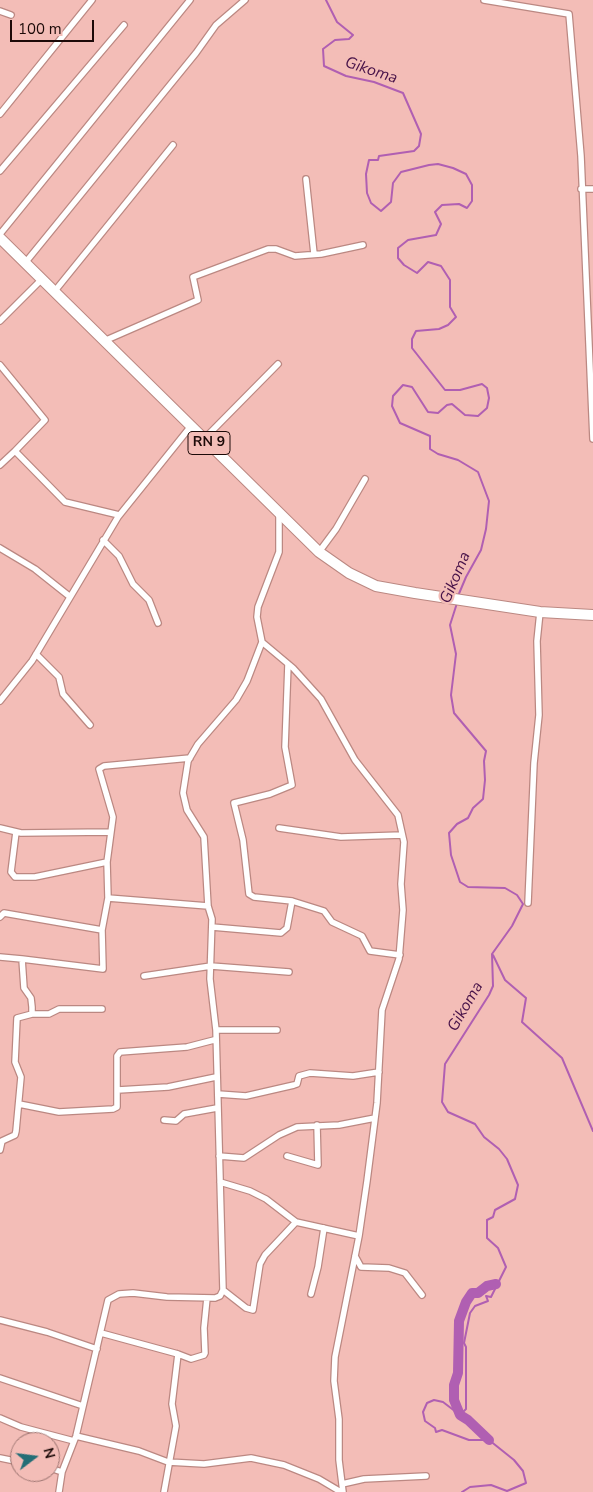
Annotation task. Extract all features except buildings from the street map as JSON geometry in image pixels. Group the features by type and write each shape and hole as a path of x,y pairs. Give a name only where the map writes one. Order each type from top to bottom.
{"main road":[{"name":"RN 9","path":"0,236 54,292 319,552 349,573 376,586 540,612 593,615"}],"street":[{"path":"0,114 92,0"},
{"path":"0,236 190,0"},
{"path":"25,263 190,61 216,25 245,0"},
{"path":"484,0 569,14 581,156 593,439"},
{"path":"0,11 10,15"},
{"path":"0,171 124,25"},
{"path":"54,292 173,146"},
{"path":"306,179 314,254"},
{"path":"581,190 593,189"},
{"path":"104,341 198,300 193,277 268,249 276,249 291,256 363,245"},
{"path":"0,322 42,279"},
{"path":"204,439 278,364"},
{"path":"0,365 45,420 0,464"},
{"path":"0,701 36,654 119,515 191,426"},
{"path":"15,451 65,502 119,515"},
{"path":"319,552 336,529 365,479"},
{"path":"59,1492 62,1472 75,1438 101,1333 105,1304 112,1297 119,1294 133,1293 207,1298 220,1296 223,1290 218,1094 214,1040 216,1030 210,979 212,927 208,906 204,837 184,803 186,768 190,758 236,700 247,681 262,642 257,617 258,607 279,552 279,512"},
{"path":"103,540 120,556 133,584 149,600 158,623"},
{"path":"0,548 35,569 69,596"},
{"path":"528,903 534,763 539,715 537,641 540,612"},
{"path":"0,1418 21,1427 75,1438 171,1462 204,1464 251,1458 290,1467 342,1492 339,1460 339,1419 334,1381 335,1357 359,1236 375,1118 382,1010 397,971 400,955 403,910 400,884 404,850 398,815 354,760 322,699 288,664 262,642"},
{"path":"36,654 59,677 63,694 90,725"},
{"path":"288,664 286,746 292,785 270,794 234,803 243,840 249,894 254,898 292,901 324,911 332,922 362,936 370,951 400,955"},
{"path":"0,957 103,969 102,930 108,898 107,862 113,817 99,774 101,767 190,758"},
{"path":"0,828 16,832 65,834 110,832"},
{"path":"279,828 341,838 402,835"},
{"path":"16,832 11,872 15,877 35,877 107,862"},
{"path":"108,898 208,906"},
{"path":"212,927 284,932 287,928 292,901"},
{"path":"0,917 4,913 102,930"},
{"path":"22,959 24,988 31,998 32,1014"},
{"path":"144,976 211,966 289,972"},
{"path":"0,1150 2,1141 15,1134 21,1077 15,1062 16,1021 18,1017 32,1014 49,1014 59,1009 102,1009"},
{"path":"216,1030 277,1030"},
{"path":"19,1104 59,1112 113,1109 117,1107 117,1056 120,1052 187,1048 214,1040"},
{"path":"218,1094 246,1096 294,1086 299,1076 310,1073 354,1076 379,1072"},
{"path":"118,1090 168,1086 216,1077"},
{"path":"164,1120 176,1121 184,1114 217,1108"},
{"path":"219,1156 244,1158 289,1130 316,1125 339,1125 375,1118"},
{"path":"287,1156 318,1165 316,1125"},
{"path":"220,1182 250,1191 266,1199 296,1222 359,1236"},
{"path":"223,1290 246,1308 253,1310 260,1264 265,1255 296,1222"},
{"path":"311,1294 318,1267 324,1228"},
{"path":"355,1254 361,1268 389,1268 405,1273 422,1295"},
{"path":"101,1333 192,1359 204,1356 207,1298"},
{"path":"0,1320 47,1332 97,1349"},
{"path":"164,1492 171,1462 176,1426 172,1404 178,1354"},
{"path":"0,1378 83,1406"},
{"path":"342,1484 364,1479 426,1476"}],"waterway":[{"name":"Gikoma","path":"326,0 337,22 353,35 349,39 335,40 323,49 324,66 346,76 374,82 403,93 421,134 419,146 414,151 379,156 378,160 369,160 366,174 367,193 371,203 381,211 391,202 393,183 401,172 429,165 438,164 466,174 472,185 472,201 467,208 459,204 442,205 435,212 441,224 436,235 408,240 398,248 398,258 404,265 417,273 428,262 441,266 450,280 450,307 456,317 448,325 439,329 416,331 412,339 412,348 445,390 460,390 482,384 487,388 489,398 487,408 478,416 465,415 452,404 447,405 438,413 428,412 412,387 403,385 393,396 392,406 400,423 430,436 430,449 438,454 458,460 478,472 489,501 486,529 481,550 458,596"},
{"name":"Gikoma","path":"457,603 450,625 456,654 451,695 454,713 486,751 483,799 473,808 468,818 457,824 449,833 451,855 460,882 468,887 505,888 517,895 523,904 512,926 492,954 493,986 489,995 445,1064 442,1102 448,1112 475,1124 484,1137 499,1149 507,1159 518,1185 515,1199 495,1210 493,1217 487,1220 487,1238 498,1248 506,1267 491,1297 486,1296 488,1301 475,1306 470,1313 464,1343 466,1347 466,1409 460,1415 443,1402 434,1400 427,1403 423,1412 425,1421 435,1428 436,1432 442,1430 469,1440 489,1440 514,1460 523,1471 526,1483 507,1491 491,1485 470,1487 462,1492"},
{"path":"493,955 505,980 526,998 522,1022 562,1058 593,1131"},
{"path":"489,1440 460,1415 454,1400 454,1385 458,1373 459,1321 466,1302 472,1293 478,1293 487,1286 496,1284"}]}
